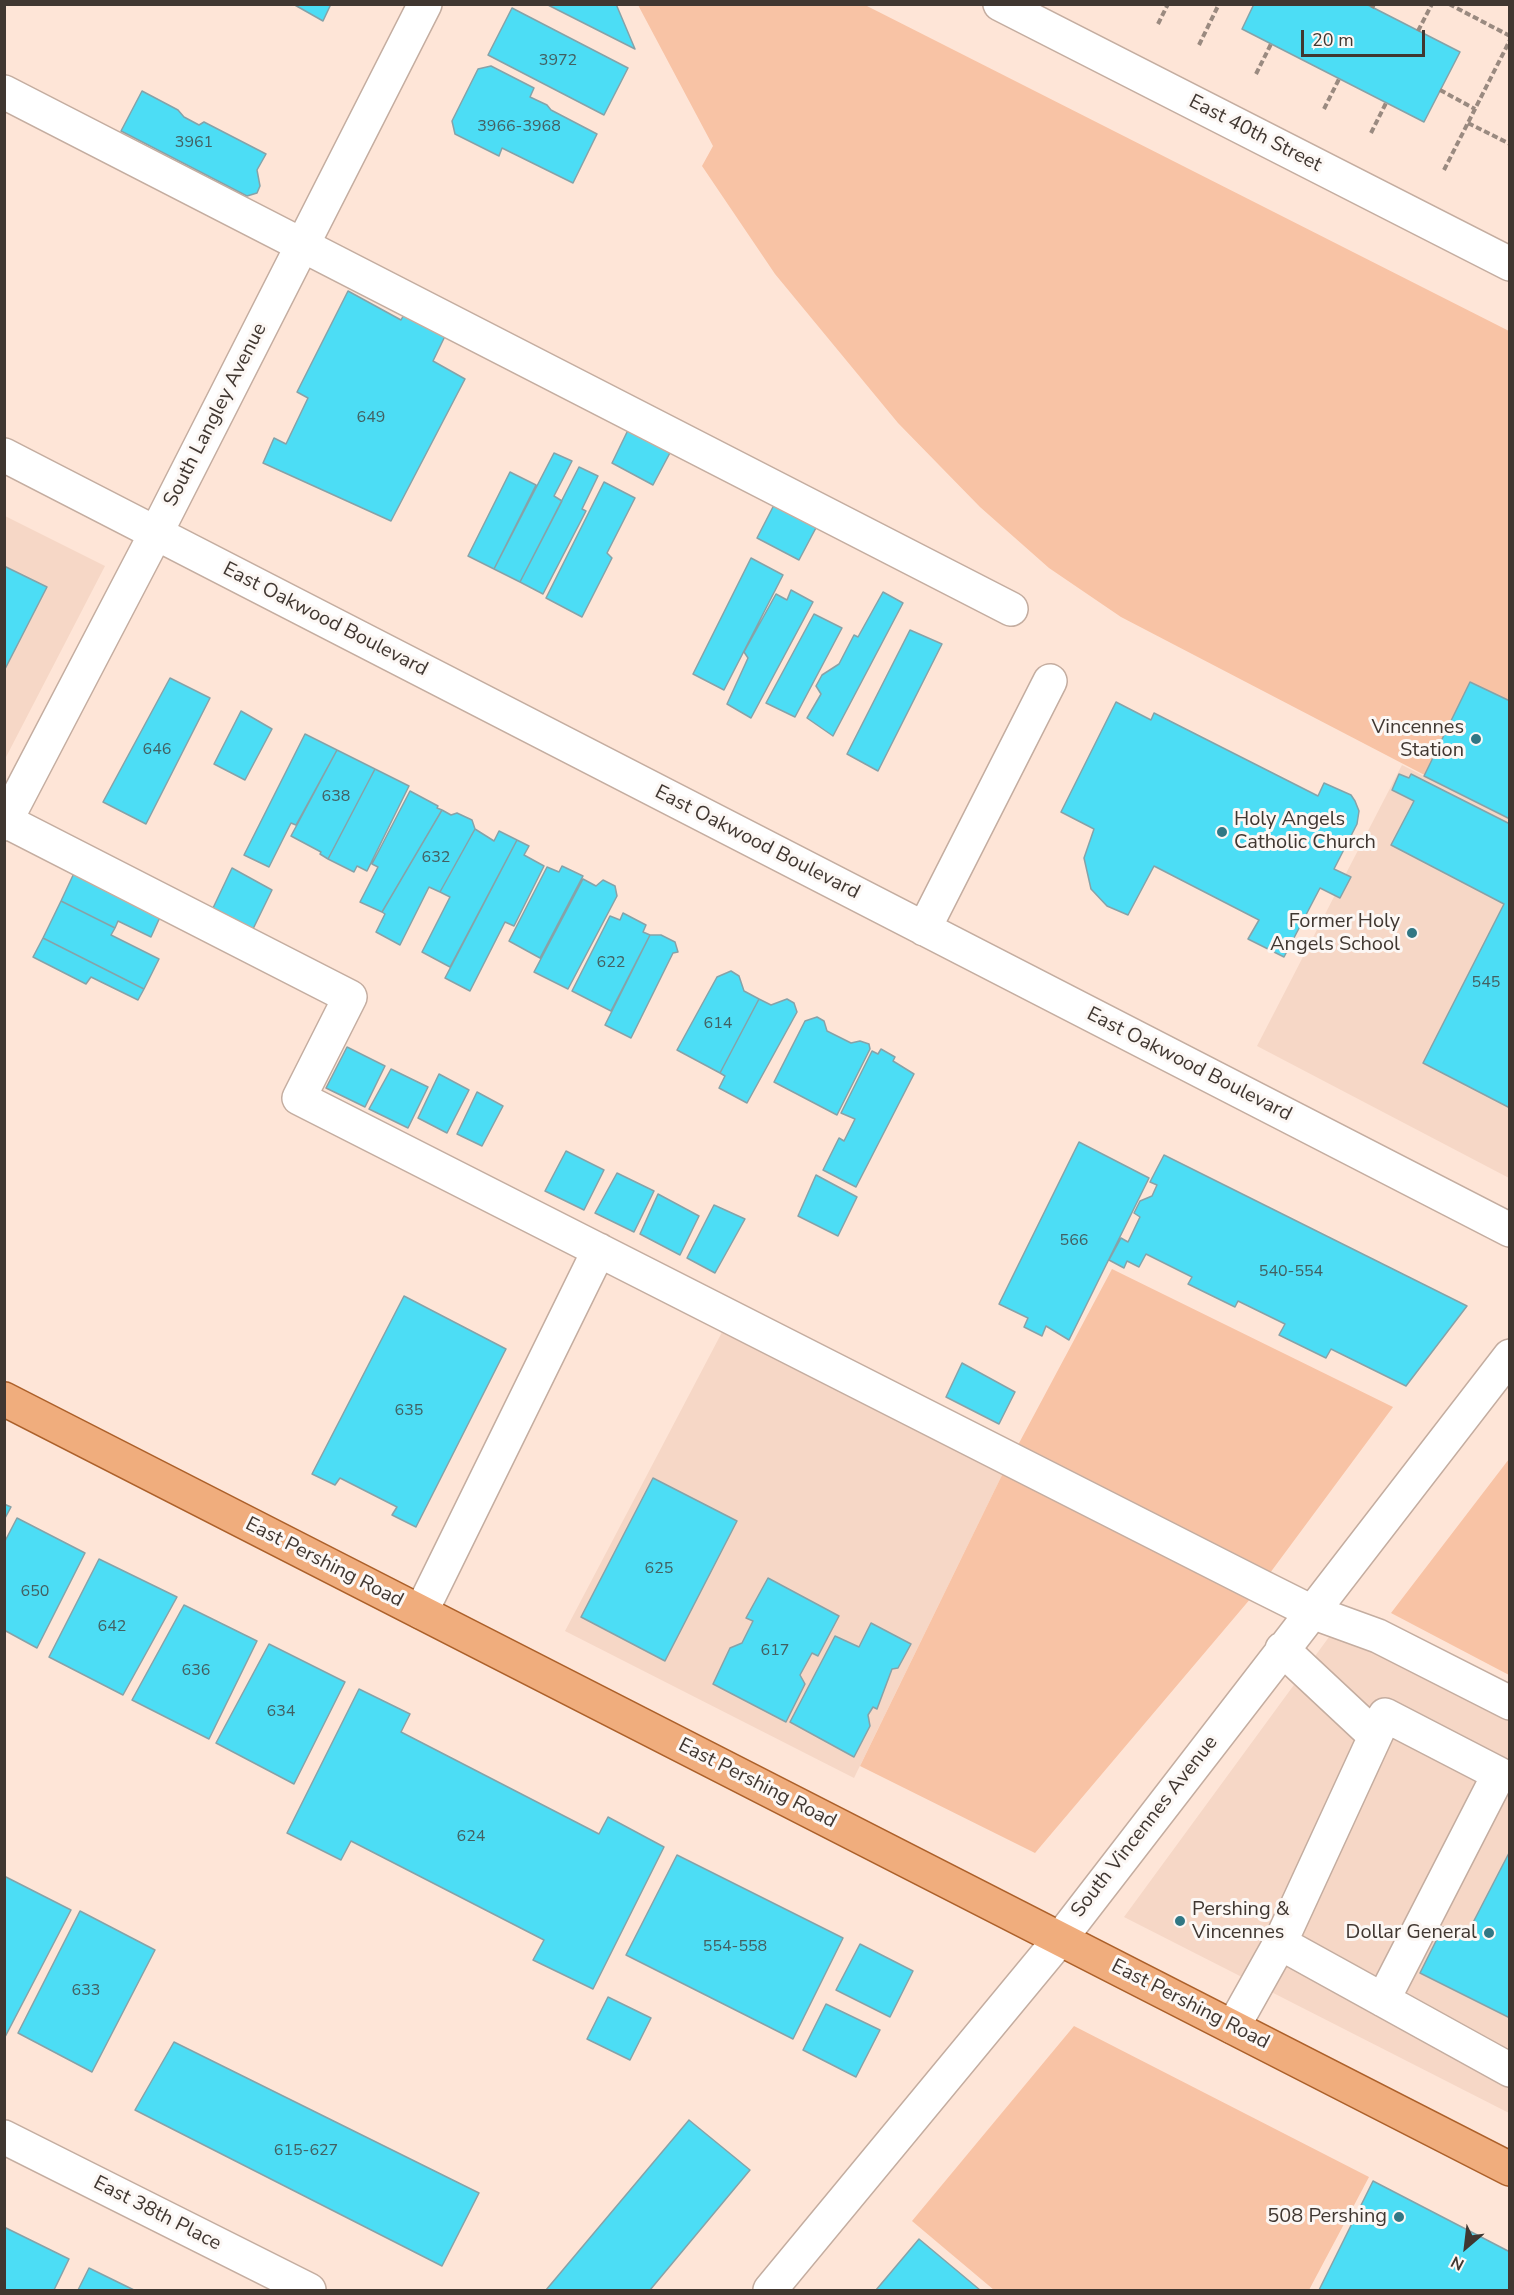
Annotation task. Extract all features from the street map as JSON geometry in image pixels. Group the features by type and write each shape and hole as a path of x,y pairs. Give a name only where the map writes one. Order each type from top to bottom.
{"main road":[{"name":"East Pershing Road","path":"4,1399 1509,2166"}],"street":[{"name":"South Langley Avenue","path":"5,822 156,533 425,4"},
{"name":"East 40th Street","path":"1000,4 1509,264"},
{"path":"4,92 1011,609"},
{"name":"East Oakwood Boulevard","path":"4,455 1509,1230"},
{"path":"924,928 1050,681"},
{"path":"5,822 350,997 299,1098 1312,1612 1378,1636 1509,1703"},
{"path":"421,1612 599,1250"},
{"name":"South Vincennes Avenue","path":"770,2290 1060,1939 1509,1356"},
{"path":"1282,1649 1375,1736"},
{"path":"1233,2027 1280,1943 1385,1715 1499,1774 1383,2000"},
{"path":"1280,1943 1509,2070"},
{"name":"East 38th Place","path":"4,2137 309,2290"}],"path":[{"path":"1158,24 1168,4"},
{"path":"1199,45 1219,4"},
{"path":"1418,31 1432,4"},
{"path":"1444,170 1509,38 1449,4"},
{"path":"1256,74 1271,44"},
{"path":"1324,109 1339,79"},
{"path":"1440,90 1475,109"},
{"path":"1371,133 1386,103"},
{"path":"1468,123 1509,144"}],"shaded area":[{"path":"638,5 865,5 1509,331 1509,819 1121,617 1049,568 980,507 898,423 775,274 702,166 713,146"},
{"path":"5,516 105,566 5,759"},
{"name":"Former Holy Angels School","path":"1402,765 1509,819 1509,1178 1257,1046"},
{"path":"1112,1269 1393,1407 1270,1573 1018,1445"},
{"path":"730,1317 1003,1473 854,1778 565,1631"},
{"path":"1509,1459 1509,1675 1391,1613"},
{"path":"1003,1473 1251,1598 1035,1853 860,1766"},
{"path":"1340,1622 1509,1703 1509,2113 1124,1917"},
{"path":"1074,2026 1369,2177 1309,2290 994,2290 912,2221"}],"building":[{"path":"293,4 331,4 323,21"},
{"path":"546,4 616,4 635,49"},
{"path":"1254,4 1366,4 1460,52 1424,122 1242,29"},
{"path":"512,8 628,68 604,115 488,55"},
{"path":"491,66 534,88 530,97 597,134 573,183 502,148 499,156 455,134 452,121 478,69"},
{"path":"142,91 178,110 184,117 199,125 204,122 266,154 257,170 260,186 257,193 247,196 121,131"},
{"path":"348,291 401,320 406,311 447,332 433,361 465,379 391,521 263,463 274,438 286,444 308,398 297,392"},
{"path":"629,428 672,449 653,485 612,463"},
{"path":"554,453 572,461 554,496 562,501 520,582 494,569"},
{"path":"579,467 598,476 582,509 586,511 543,594 520,582"},
{"path":"510,472 536,485 494,569 468,556"},
{"path":"604,482 635,498 607,553 612,558 582,617 546,598"},
{"path":"775,503 818,524 799,560 757,538"},
{"path":"751,558 783,575 724,690 693,674"},
{"path":"4,566 47,587 4,671"},
{"path":"791,590 813,602 751,718 727,704 748,658 744,652 776,594 787,600"},
{"path":"883,592 903,603 833,736 807,718 821,694 816,686 822,675 839,664 854,635 858,637"},
{"path":"814,614 842,628 795,717 766,703"},
{"path":"910,630 942,644 878,771 847,754"},
{"path":"170,678 210,698 146,824 103,802"},
{"name":"Vincennes Station","path":"1470,682 1510,701 1510,819 1424,776"},
{"name":"Holy Angels Catholic Church","path":"1116,702 1151,720 1154,713 1318,796 1324,783 1351,795 1355,801 1359,811 1357,824 1334,869 1351,877 1340,898 1320,888 1284,957 1248,939 1259,920 1154,866 1128,915 1107,906 1091,889 1084,858 1094,829 1061,812"},
{"path":"241,711 272,729 245,780 214,764"},
{"path":"305,734 337,750 296,825 291,823 269,867 244,855"},
{"path":"337,750 375,769 328,859 320,854 321,852 291,836"},
{"path":"375,769 409,786 367,871 357,866 354,872 328,859"},
{"name":"Former Holy Angels School","path":"1399,774 1409,778 1411,774 1510,824 1510,1108 1423,1063 1504,904 1391,845 1414,801 1392,790"},
{"path":"410,791 442,810 382,912 360,902 378,867 372,864"},
{"path":"442,810 451,815 457,813 472,820 475,829 440,892 429,887 400,945 376,932 385,914 382,912"},
{"path":"475,829 494,841 499,831 517,840 450,967 422,952 450,897 440,892"},
{"path":"517,840 529,846 524,855 544,866 514,926 505,922 470,991 445,978"},
{"path":"562,866 583,876 540,958 509,941 547,867 559,872"},
{"path":"232,868 272,890 253,929 213,908"},
{"path":"75,871 161,915 151,937 118,921 115,928 61,901"},
{"path":"583,879 596,886 603,880 615,886 617,896 568,989 534,972"},
{"path":"61,901 115,928 111,935 159,959 144,989 43,938"},
{"path":"623,913 646,925 643,932 650,935 611,1011 572,991 610,916 620,920"},
{"path":"650,935 661,935 675,942 678,952 673,953 631,1038 605,1025"},
{"path":"43,938 144,989 138,1000 91,977 86,984 33,957"},
{"path":"731,971 739,976 744,991 759,999 720,1073 677,1050 717,977"},
{"path":"759,999 771,1005 787,999 794,1003 797,1012 747,1103 719,1088 725,1076 720,1073"},
{"path":"817,1017 824,1021 827,1031 851,1043 860,1041 869,1044 870,1049 837,1115 774,1082 805,1021"},
{"path":"347,1047 385,1066 365,1107 326,1088"},
{"path":"881,1049 895,1057 893,1061 914,1074 856,1187 823,1170 839,1138 844,1141 855,1119 841,1113 872,1051 878,1054"},
{"path":"391,1069 428,1087 408,1128 369,1109"},
{"path":"439,1074 469,1090 447,1133 418,1118"},
{"path":"477,1092 503,1106 482,1146 457,1134"},
{"path":"1079,1142 1149,1178 1069,1340 1046,1326 1042,1336 1024,1327 1028,1318 999,1304"},
{"path":"566,1151 604,1170 584,1210 545,1191"},
{"path":"1164,1155 1467,1306 1406,1386 1331,1349 1326,1358 1279,1335 1285,1324 1238,1301 1235,1307 1188,1284 1192,1277 1146,1254 1139,1267 1127,1261 1124,1268 1109,1260 1121,1238 1128,1242 1140,1217 1134,1213 1140,1201 1152,1196 1157,1185 1150,1182"},
{"path":"617,1173 654,1191 634,1232 595,1213"},
{"path":"816,1175 857,1197 838,1236 798,1216"},
{"path":"658,1194 699,1216 680,1255 640,1234"},
{"path":"714,1205 745,1219 715,1273 687,1258"},
{"path":"404,1296 506,1349 416,1527 392,1515 397,1507 340,1478 335,1485 312,1474"},
{"path":"962,1363 1015,1392 999,1424 946,1397"},
{"path":"653,1478 737,1521 665,1661 581,1617"},
{"path":"4,1504 11,1507 4,1520"},
{"path":"17,1518 85,1553 37,1648 4,1630 4,1543"},
{"path":"99,1559 177,1597 123,1695 49,1657"},
{"path":"768,1578 839,1616 818,1656 812,1653 800,1675 805,1684 786,1722 713,1684 730,1648 742,1643 753,1621 746,1618"},
{"path":"184,1605 257,1641 209,1739 132,1700"},
{"path":"871,1623 911,1644 898,1668 892,1669 877,1709 873,1707 868,1715 870,1726 854,1757 790,1722 835,1636 859,1647"},
{"path":"269,1644 345,1682 294,1784 216,1743"},
{"path":"359,1689 410,1714 401,1732 599,1834 608,1817 664,1847 593,1989 533,1960 544,1940 351,1841 341,1860 287,1833"},
{"name":"Dollar General","path":"1510,1851 1510,2018 1420,1973 1443,1927 1465,1938"},
{"path":"677,1855 843,1938 793,2039 626,1955"},
{"path":"4,1876 71,1910 5,2037 4,2037"},
{"path":"80,1911 155,1950 92,2072 18,2033"},
{"path":"860,1944 913,1971 890,2017 836,1990"},
{"path":"608,1997 651,2018 630,2060 587,2039"},
{"path":"826,2004 880,2030 856,2077 803,2050"},
{"path":"174,2042 479,2193 442,2266 135,2110"},
{"path":"689,2120 750,2170 650,2290 546,2290"},
{"name":"508 Pershing","path":"1373,2181 1510,2252 1510,2290 1319,2290"},
{"path":"4,2227 69,2259 54,2290 4,2290"},
{"path":"919,2239 980,2290 876,2290"},
{"path":"89,2268 134,2290 78,2290"}],"place":[{"name":"Vincennes Station","path":"1476,739"},
{"name":"Holy Angels Catholic Church","path":"1222,832"},
{"name":"Former Holy Angels School","path":"1412,933"},
{"name":"Pershing & Vincennes","path":"1180,1921"},
{"name":"Dollar General","path":"1489,1933"},
{"name":"508 Pershing","path":"1399,2217"}]}
